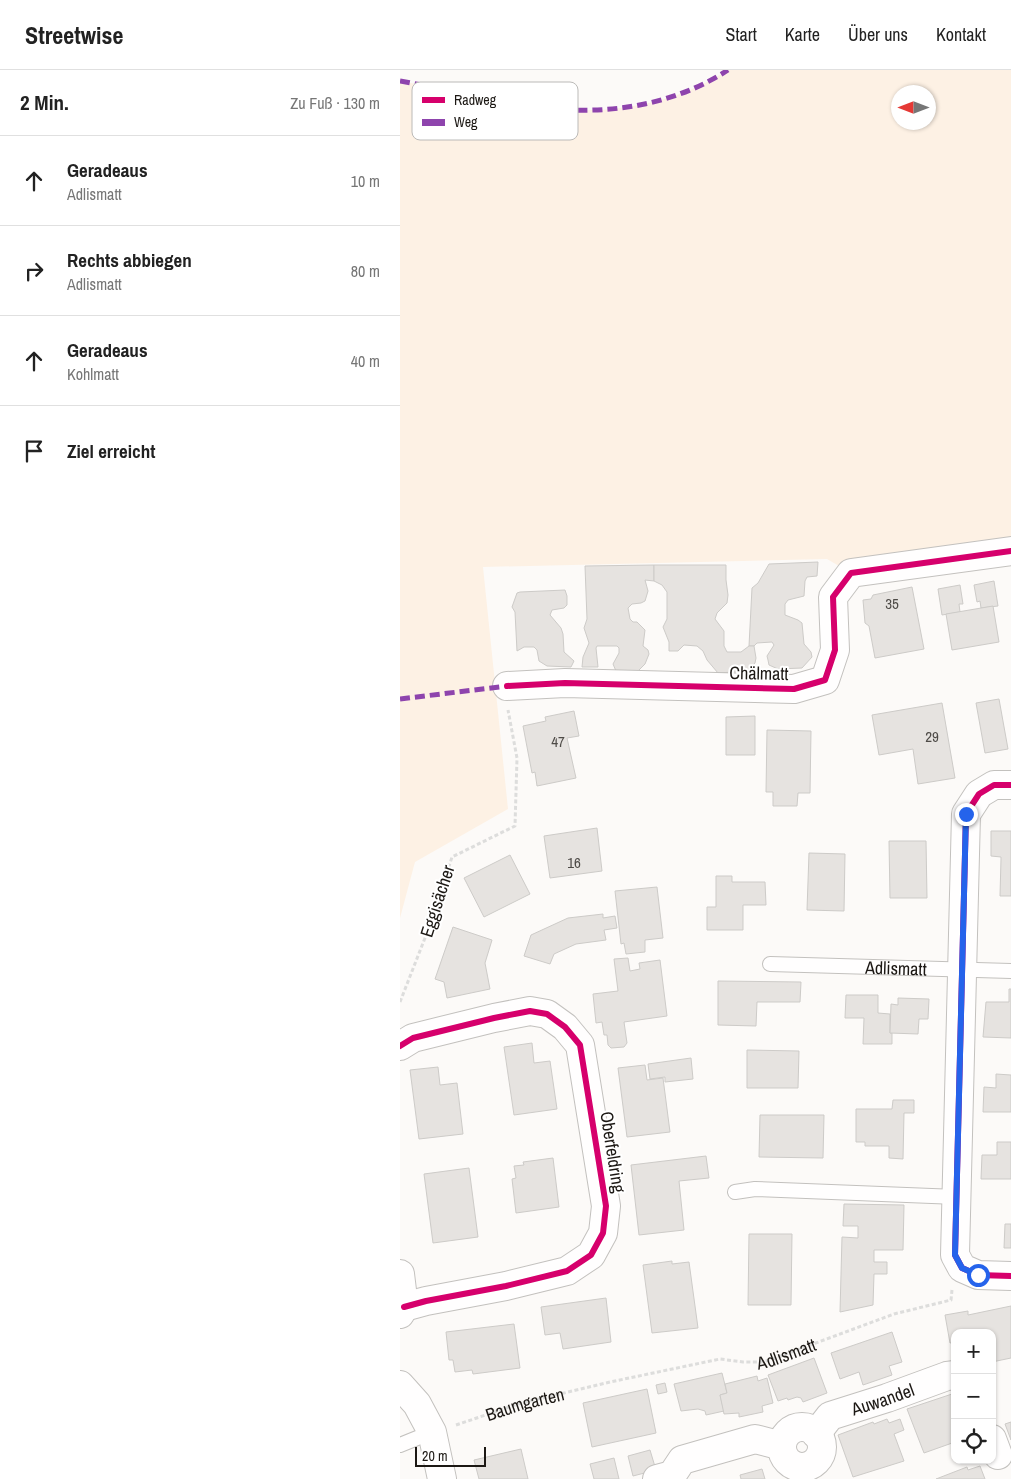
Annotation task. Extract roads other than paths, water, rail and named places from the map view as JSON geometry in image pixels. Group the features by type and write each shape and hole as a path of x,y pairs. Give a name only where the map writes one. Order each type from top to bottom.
{"street":[{"name":"Chälmatt","path":"507,686 565,683 794,689 825,680 835,650 833,597 851,573 1011,551"},
{"path":"1011,785 994,785 979,794 966,814 955,1255 962,1268 978,1275 1011,1276"},
{"name":"Oberfeldring","path":"400,1046 413,1038 530,1011 547,1014 565,1027 580,1045 606,1206 603,1233 591,1255 567,1271 402,1310 400,1274"},
{"name":"Auwandel","path":"816,1434 830,1416 951,1376"},
{"path":"400,1385 441,1429 442,1479"},
{"path":"798,1428 805,1428 816,1434 820,1439 821,1452 810,1473 802,1467 790,1463 785,1458 782,1446 787,1434 798,1428"},
{"path":"657,1479 672,1475 682,1460 756,1439 782,1446"}],"lane":[{"name":"Adlismatt","path":"770,964 1011,971"},
{"path":"735,1192 755,1190 957,1197"},
{"path":"400,1445 441,1429"}]}
